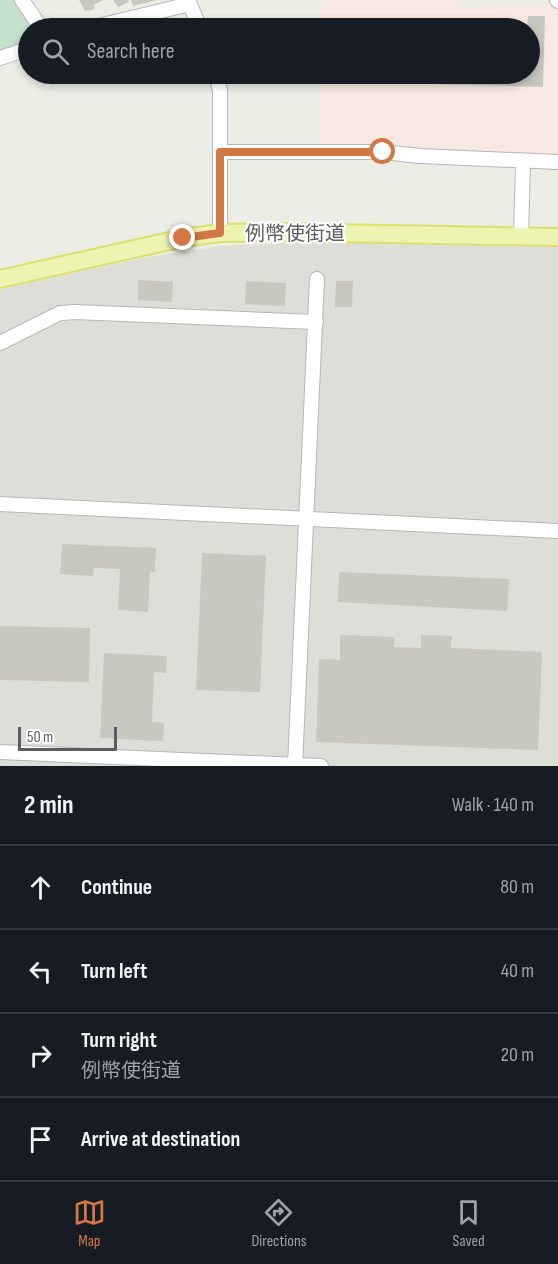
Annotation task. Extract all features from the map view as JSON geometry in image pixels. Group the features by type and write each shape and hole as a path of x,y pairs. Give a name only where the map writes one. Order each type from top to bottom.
{"main road":[{"name":"例幣使街道","path":"0,279 183,238 220,233 558,237"}],"street":[{"path":"22,0 34,18"},
{"path":"128,18 189,2 196,18"},
{"path":"0,58 18,52"},
{"path":"218,84 220,233"},
{"path":"220,152 383,152 420,156 558,162"},
{"path":"521,236 523,161"},
{"path":"295,766 317,279"},
{"path":"0,343 60,313 75,312 316,322"},
{"path":"0,504 558,531"},
{"path":"0,752 321,766"}],"shaded area":[{"path":"326,0 456,0 458,8 558,6 558,157 421,151 420,148 321,146 320,84 540,84 540,18 319,18 319,7 327,6"},
{"path":"341,240 558,245 558,766 0,766 0,289 148,257 222,246"}],"green space":[{"path":"0,0 14,0 27,18 18,18 18,46 0,52"}],"building":[{"path":"79,0 103,0 94,5 95,9 85,11"},
{"path":"113,0 128,0 129,2 118,7"},
{"path":"131,0 157,0 133,6"},
{"path":"528,16 545,16 543,87 431,84 540,84 540,18 528,18"},
{"path":"138,280 173,282 172,302 138,300"},
{"path":"246,281 286,283 285,306 245,304"},
{"path":"336,281 353,281 352,307 335,307"},
{"path":"62,544 156,548 155,572 150,572 148,612 118,610 120,569 94,568 93,576 60,574"},
{"path":"202,553 266,556 260,692 196,690"},
{"path":"339,572 509,579 507,611 338,602"},
{"path":"0,626 90,628 89,682 0,680"},
{"path":"340,635 394,637 394,647 421,648 421,635 452,636 451,648 542,652 538,750 316,742 319,659 340,660"},
{"path":"104,653 167,656 166,673 154,672 152,722 164,723 163,741 100,738"}],"route":[{"path":"183,238 220,233 220,152 383,152"}]}
